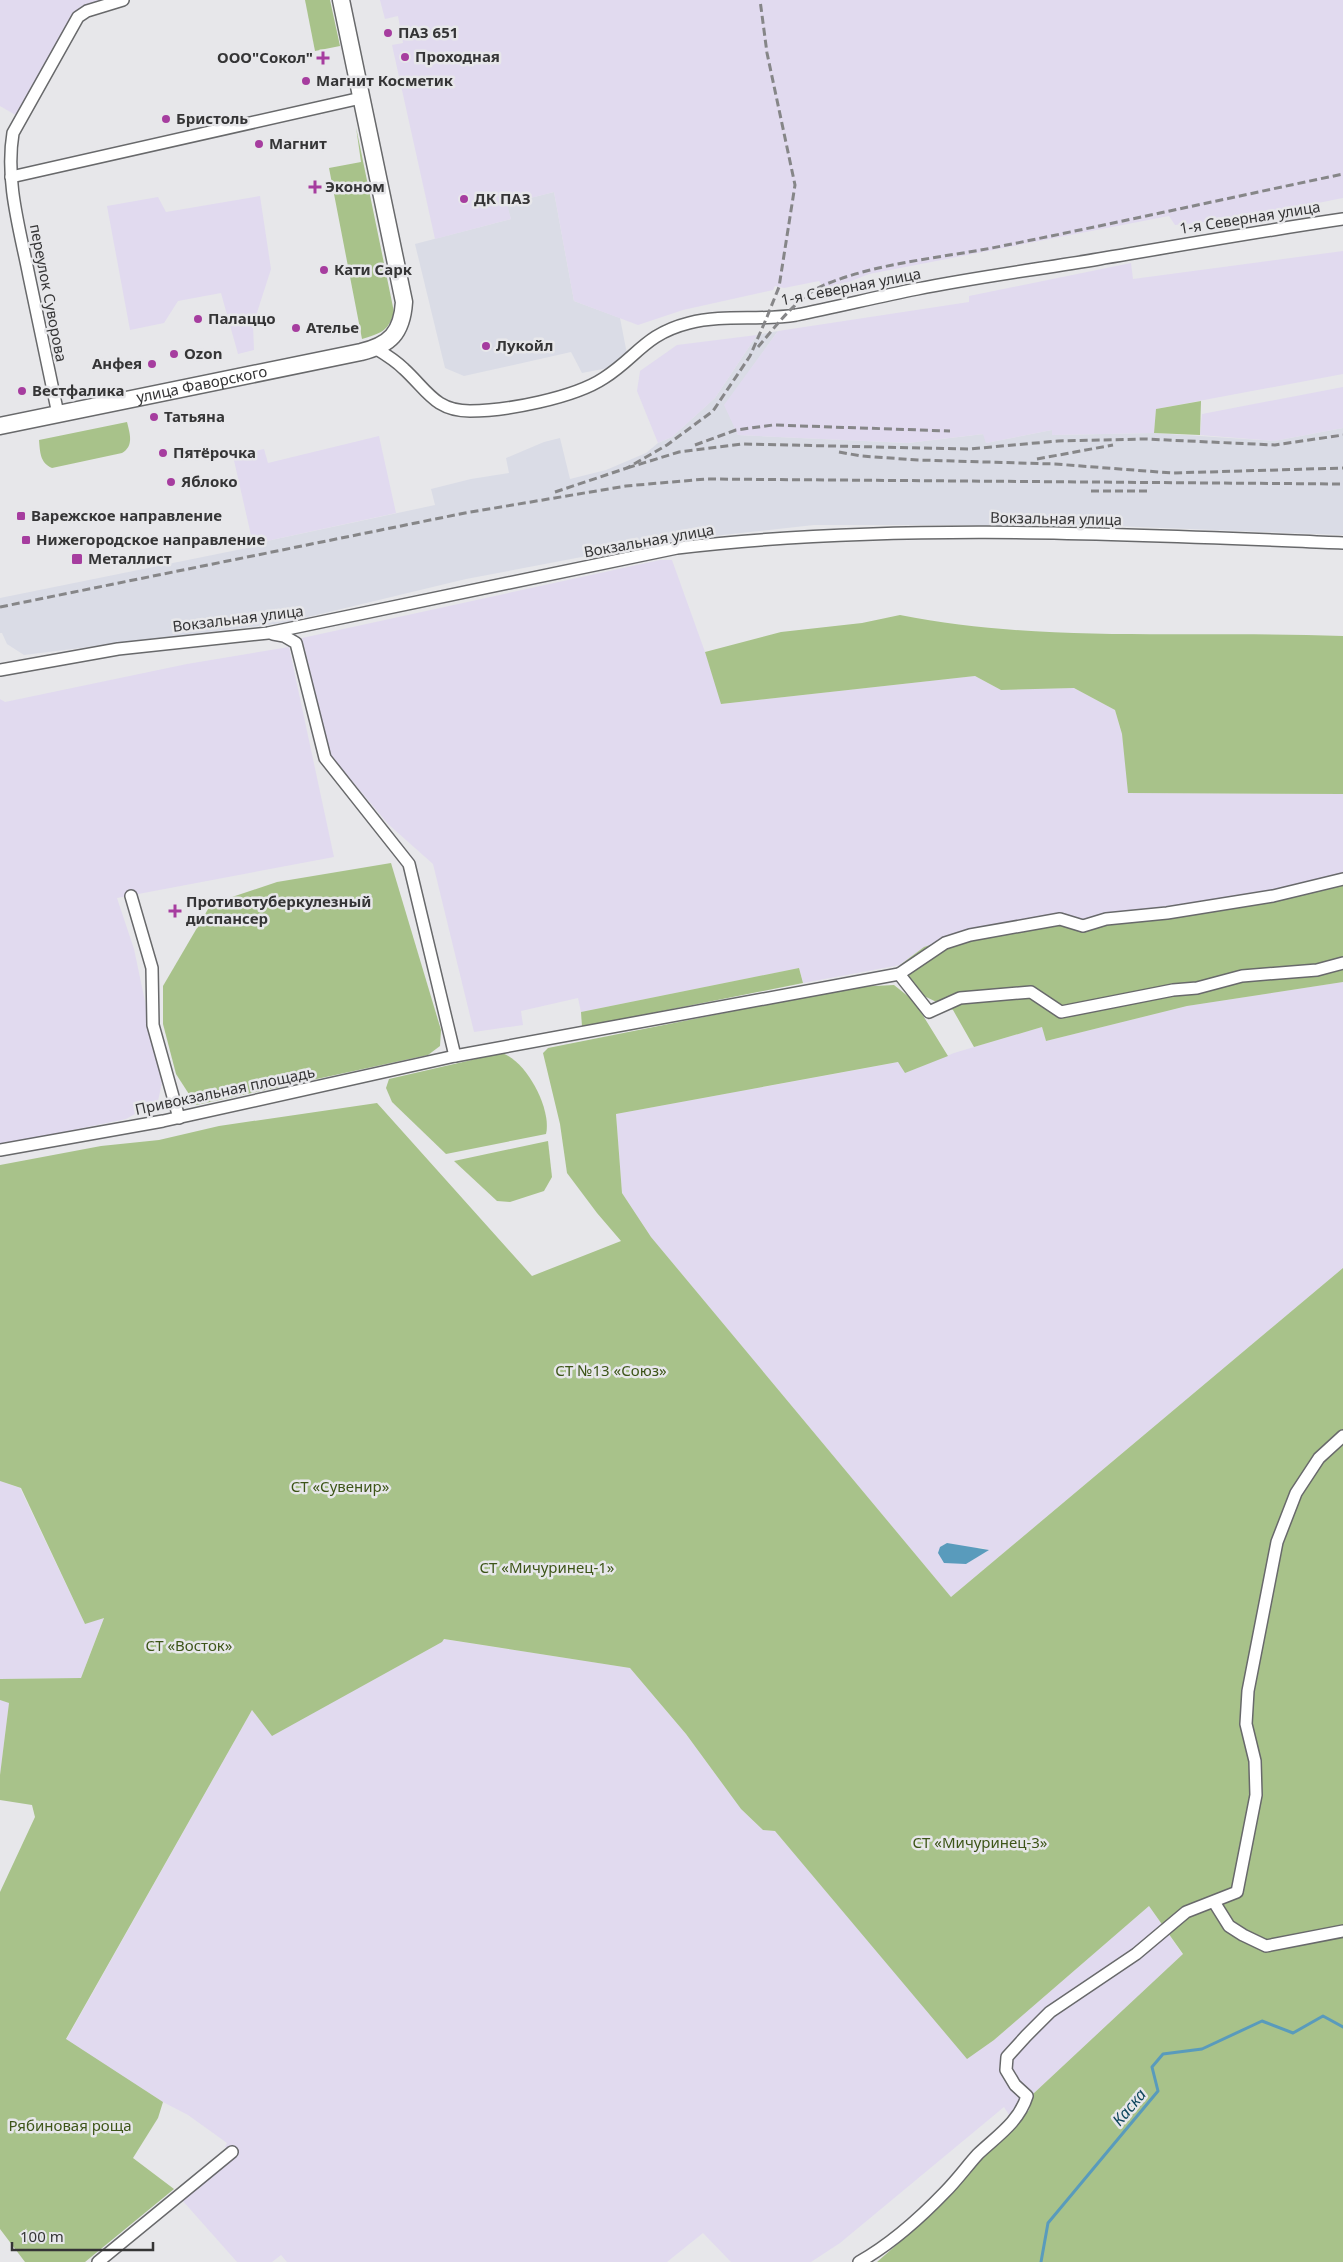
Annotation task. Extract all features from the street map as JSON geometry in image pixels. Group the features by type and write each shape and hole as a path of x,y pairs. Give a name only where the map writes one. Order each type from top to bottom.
{"street":[{"name":"переулок Суворова","path":"58,414 20,233 11,177 10,151 13,134 78,17 87,11 123,0"},
{"path":"341,0 404,302 403,318 394,334 390,340 375,348"},
{"path":"11,177 361,98"},
{"name":"1-я Северная улица","path":"375,348 400,365 432,398 449,410 471,411 518,405 571,394 586,388 613,372 642,345 654,337 692,322 730,317 793,315 920,288 1204,239 1343,219"},
{"name":"улица Фаворского","path":"0,426 375,348"},
{"name":"Вокзальная улица","path":"0,670 118,649 268,633 677,548 749,540 891,532 1149,535 1343,543"},
{"path":"268,633 284,636 296,643 325,758 409,864 455,1056"},
{"path":"1343,879 1273,896 1167,913 1106,919 1083,926 1060,919 970,936 945,942 900,974 929,1012 960,998 1031,992 1061,1012 1173,990 1196,988 1242,976 1316,970 1343,963"},
{"path":"131,896 152,968 153,1025 179,1118"},
{"name":"Привокзальная площадь","path":"0,1150 179,1118 455,1056 900,974"},
{"path":"859,2262 883,2249 945,2193 979,2154 1006,2130 1023,2108 1027,2096 1015,2085 1006,2070 1007,2057 1050,2012 1136,1954 1186,1912 1237,1892 1256,1795 1255,1761 1246,1724 1248,1691 1277,1542 1296,1492 1319,1458 1343,1436"},
{"path":"1214,1902 1229,1926 1266,1946 1343,1931"},
{"path":"98,2262 232,2152"}],"shaded area":[{"path":"0,0 108,0 76,11 19,117 0,106"},
{"path":"380,0 1343,0 1343,198 1238,219 1175,225 1169,216 869,274 826,291 819,281 784,288 775,286 773,290 683,310 638,325 574,301 554,192 507,204 511,219 435,239 392,45 403,43 398,16 385,19"},
{"path":"554,192 574,301 620,318 627,354 608,368 582,373 571,352 464,376 445,368 415,244 511,219 506,204"},
{"path":"260,196 271,269 253,325 254,350 238,354 221,293 178,301 164,323 130,330 107,206 158,197 166,212"},
{"path":"1343,251 1343,374 1156,409 1154,433 1052,435 1052,430 986,443 983,434 908,443 738,435 724,405 778,331 969,302 969,296 1131,263 1133,279"},
{"path":"778,331 725,405 738,435 908,443 984,434 986,443 1052,430 1053,435 1154,433 1274,441 1343,428 1343,535 1089,525 814,525 676,540 608,552 466,579 283,623 24,655 7,644 2,633 0,633 0,598 252,547 253,544 435,505 431,489 471,479 509,473 506,458 544,442 560,438 570,479 606,470 646,453 658,443 672,437 715,398 757,335"},
{"path":"757,335 715,398 672,437 658,443 637,391 640,371 677,345"},
{"path":"1343,387 1343,428 1274,441 1200,435 1202,414"},
{"path":"379,436 396,513 253,544 233,456 264,449 268,463"},
{"path":"660,560 672,560 722,704 975,676 1001,690 1074,688 1115,710 1122,734 1129,793 1343,794 1343,875 1273,892 924,947 900,965 803,983 799,968 581,1012 578,998 521,1011 523,1025 474,1032 433,864 388,824 331,756 302,638"},
{"path":"289,647 334,857 117,898 134,949 162,1082 158,1101 126,1119 0,1145 0,699 5,702 187,664"},
{"path":"1343,982 1343,1268 951,1597 651,1237 622,1193 616,1114 899,1062 905,1073 954,1053 1042,1027 1046,1041 1187,1006","holes":["947,1543 975,1549 979,1547 988,1550 966,1564 940,1547"]},
{"path":"0,1481 20,1488 85,1624 104,1617 81,1678 0,1679"},
{"path":"443,1639 630,1668 686,1734 741,1809 763,1830 775,1831 967,2058 994,2040 1149,1906 1183,1955 1033,2094 1029,2110 1016,2126 1004,2107 840,2243 811,2262 731,2262 703,2233 667,2262 287,2262 281,2255 272,2262 237,2262 182,2200 237,2155 225,2147 227,2143 188,2115 163,2102 66,2040 252,1710 272,1735 442,1642"},
{"path":"0,1700 9,1703 0,1775"}],"green space":[{"path":"305,0 330,0 340,46 315,51"},
{"path":"356,127 394,312 392,319 383,331 362,339 329,168 361,162"},
{"path":"1201,401 1200,435 1154,433 1156,409"},
{"path":"127,422 130,443 122,453 52,468 41,457 39,440"},
{"path":"900,615 1010,630 1066,633 1343,636 1343,794 1128,793 1122,734 1115,710 1074,688 1001,690 975,676 721,704 705,652 781,632 862,623"},
{"path":"391,863 441,1030 440,1046 428,1055 196,1105 176,1074 163,1024 163,986 211,904 277,882"},
{"path":"1343,875 1343,982 1187,1006 1046,1041 1042,1027 974,1047 953,1010 922,995 900,965 924,947 973,931 1083,922 1273,892"},
{"path":"799,968 803,983 582,1027 581,1012"},
{"path":"894,985 914,1001 948,1056 905,1073 898,1062 616,1114 622,1193 651,1237 951,1597 1343,1268 1343,2262 877,2262 935,2211 990,2149 1016,2126 1029,2110 1033,2094 1183,1954 1149,1906 994,2040 967,2059 775,1831 763,1830 741,1809 686,1734 630,1668 444,1639 442,1642 272,1736 252,1710 66,2039 163,2102 158,2118 133,2158 174,2189 85,2262 25,2262 0,2229 0,1892 35,1817 32,1805 0,1800 0,1775 9,1703 0,1700 0,1679 81,1678 104,1618 85,1624 21,1488 0,1481 0,1165 101,1146 159,1140 219,1126 377,1103 532,1276 621,1241 567,1173 560,1124 543,1053 548,1048 855,987"},
{"path":"502,1053 520,1066 536,1087 545,1112 546,1134 446,1154 392,1102 386,1088 389,1079"},
{"path":"548,1141 552,1177 544,1191 510,1202 497,1201 454,1161"}],"water":[{"path":"947,1543 989,1550 966,1564 944,1563 938,1553 940,1547"}],"waterway":[{"name":"Каска","path":"1041,2262 1048,2223 1158,2091 1152,2067 1163,2054 1202,2049 1262,2021 1293,2033 1323,2016 1343,2027"}],"railway":[{"path":"555,492 627,468 667,445 713,411 750,356 767,317 779,287 795,185 767,53 760,0"},
{"path":"758,347 796,304 814,290 845,277 912,261 1002,246 1343,174"},
{"path":"695,445 736,430 773,425 950,431"},
{"path":"627,468 679,452 742,444 969,449 1058,441 1145,439 1275,445 1343,435"},
{"path":"1037,459 1113,445"},
{"path":"839,452 861,456 918,460 1055,464 1172,473 1343,468"},
{"path":"0,607 465,513 626,486 706,479 1343,484"},
{"path":"1091,491 1151,491"}],"place":[{"name":"ПАЗ 651","path":"388,33"},
{"name":"Проходная","path":"405,57"},
{"name":"ООО\"Сокол\"","path":"323,58"},
{"name":"Магнит Косметик","path":"306,81"},
{"name":"Бристоль","path":"166,119"},
{"name":"Магнит","path":"259,144"},
{"name":"Эконом","path":"315,187"},
{"name":"ДК ПАЗ","path":"464,199"},
{"name":"Кати Сарк","path":"324,270"},
{"name":"Палаццо","path":"198,319"},
{"name":"Ателье","path":"296,328"},
{"name":"Лукойл","path":"486,346"},
{"name":"Ozon","path":"174,354"},
{"name":"Анфея","path":"152,364"},
{"name":"Вестфалика","path":"22,391"},
{"name":"Татьяна","path":"154,417"},
{"name":"Пятёрочка","path":"163,453"},
{"name":"Яблоко","path":"171,482"},
{"name":"Варежское направление","path":"21,516"},
{"name":"Нижегородское направление","path":"26,540"},
{"name":"Металлист","path":"77,559"},
{"name":"Противотуберкулезный диспансер","path":"175,911"}],"park label":[{"name":"СТ №13 «Союз»","path":"611,1371"},
{"name":"СТ «Сувенир»","path":"340,1487"},
{"name":"СТ «Мичуринец-1»","path":"547,1568"},
{"name":"СТ «Восток»","path":"189,1646"},
{"name":"СТ «Мичуринец-3»","path":"980,1843"},
{"name":"Рябиновая роща","path":"70,2126"}]}
